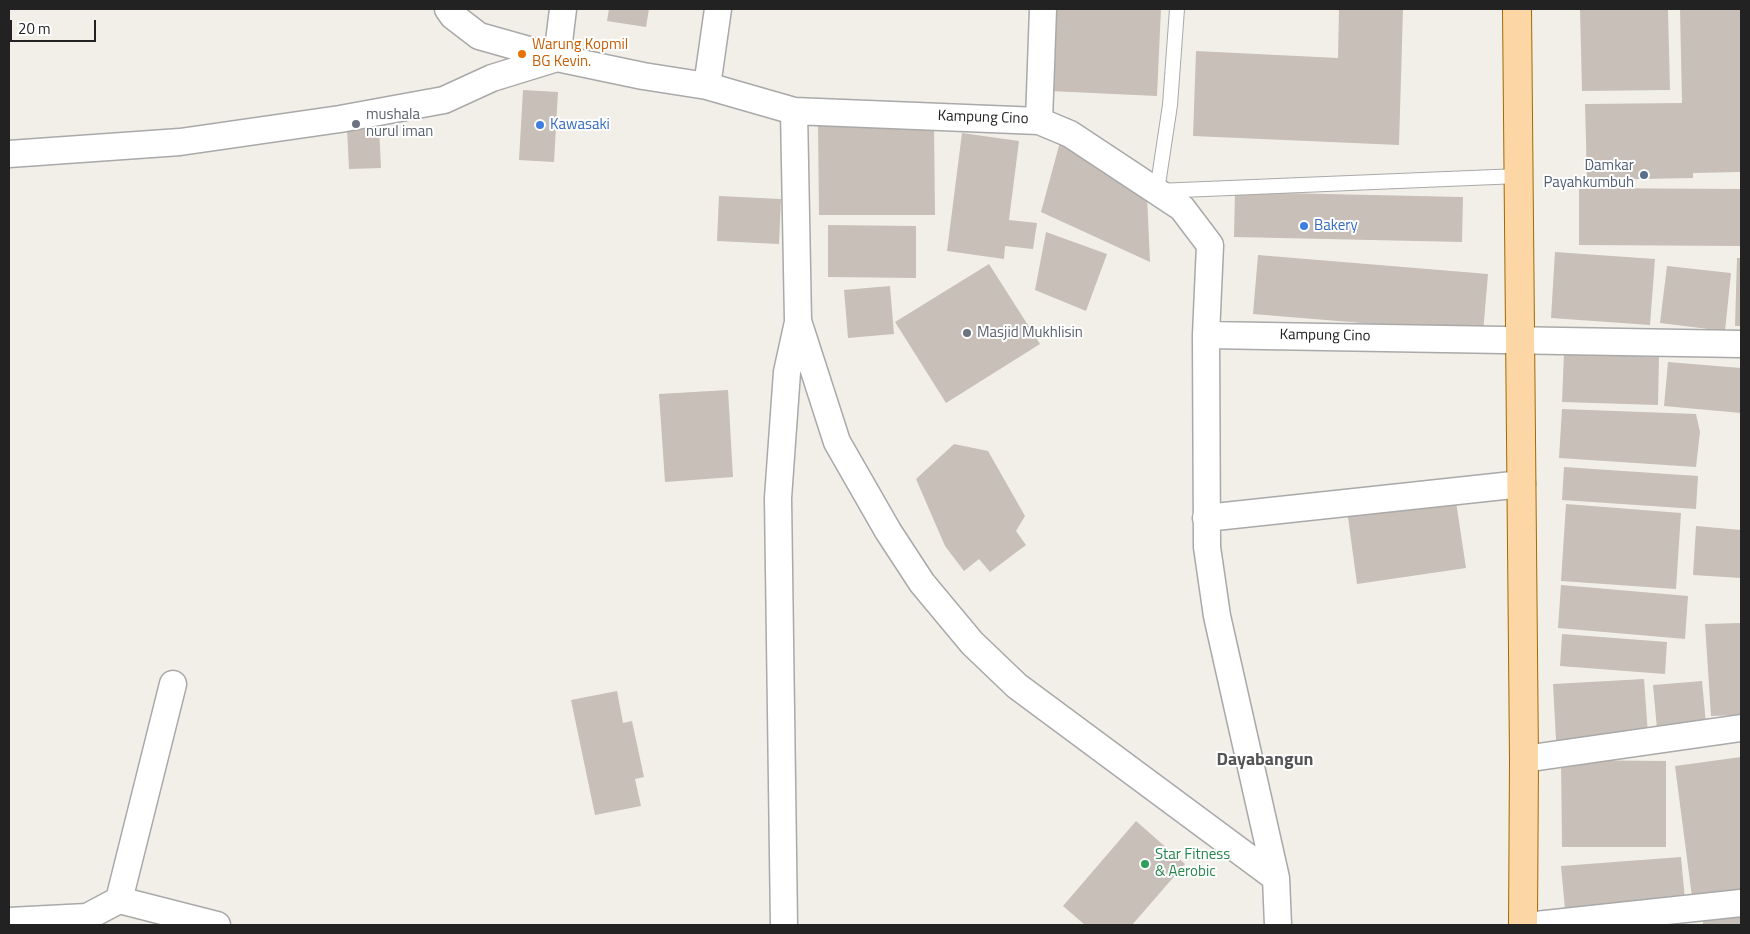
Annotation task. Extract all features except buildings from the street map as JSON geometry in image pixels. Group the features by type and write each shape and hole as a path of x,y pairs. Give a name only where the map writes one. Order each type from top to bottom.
{"main road":[{"path":"1517,9 1524,759 1523,925"}],"street":[{"name":"Kampung Cino","path":"448,9 453,16 478,36 556,58 643,76 706,86 794,110 1039,121 1070,134 1182,208 1210,245 1206,335 1520,338 1741,344"},
{"path":"9,154 180,142 340,119 444,100 492,78 556,58 564,9"},
{"path":"706,86 718,9"},
{"path":"1039,121 1043,9"},
{"path":"784,925 778,498 787,372 798,321 794,110"},
{"path":"798,321 837,442 888,531 922,583 966,636 1017,686 1276,878"},
{"path":"1206,335 1207,547 1217,616 1276,878 1278,925"},
{"path":"1206,518 1522,484"},
{"path":"119,900 173,684"},
{"path":"1524,759 1741,728"},
{"path":"9,921 87,917 119,900 217,925"},
{"path":"1536,925 1741,903"}],"lane":[{"path":"1177,9 1170,105 1157,190 1519,176"}],"place":[{"name":"Warung Kopmil BG Kevin.","path":"522,54"},
{"name":"mushala nurul iman","path":"356,124"},
{"name":"Kawasaki","path":"540,125"},
{"name":"Damkar Payahkumbuh","path":"1644,175"},
{"name":"Bakery","path":"1304,226"},
{"name":"Masjid Mukhlisin","path":"967,333"},
{"name":"Star Fitness & Aerobic","path":"1145,864"}],"district":[{"name":"Dayabangun","path":"1265,761"}]}
